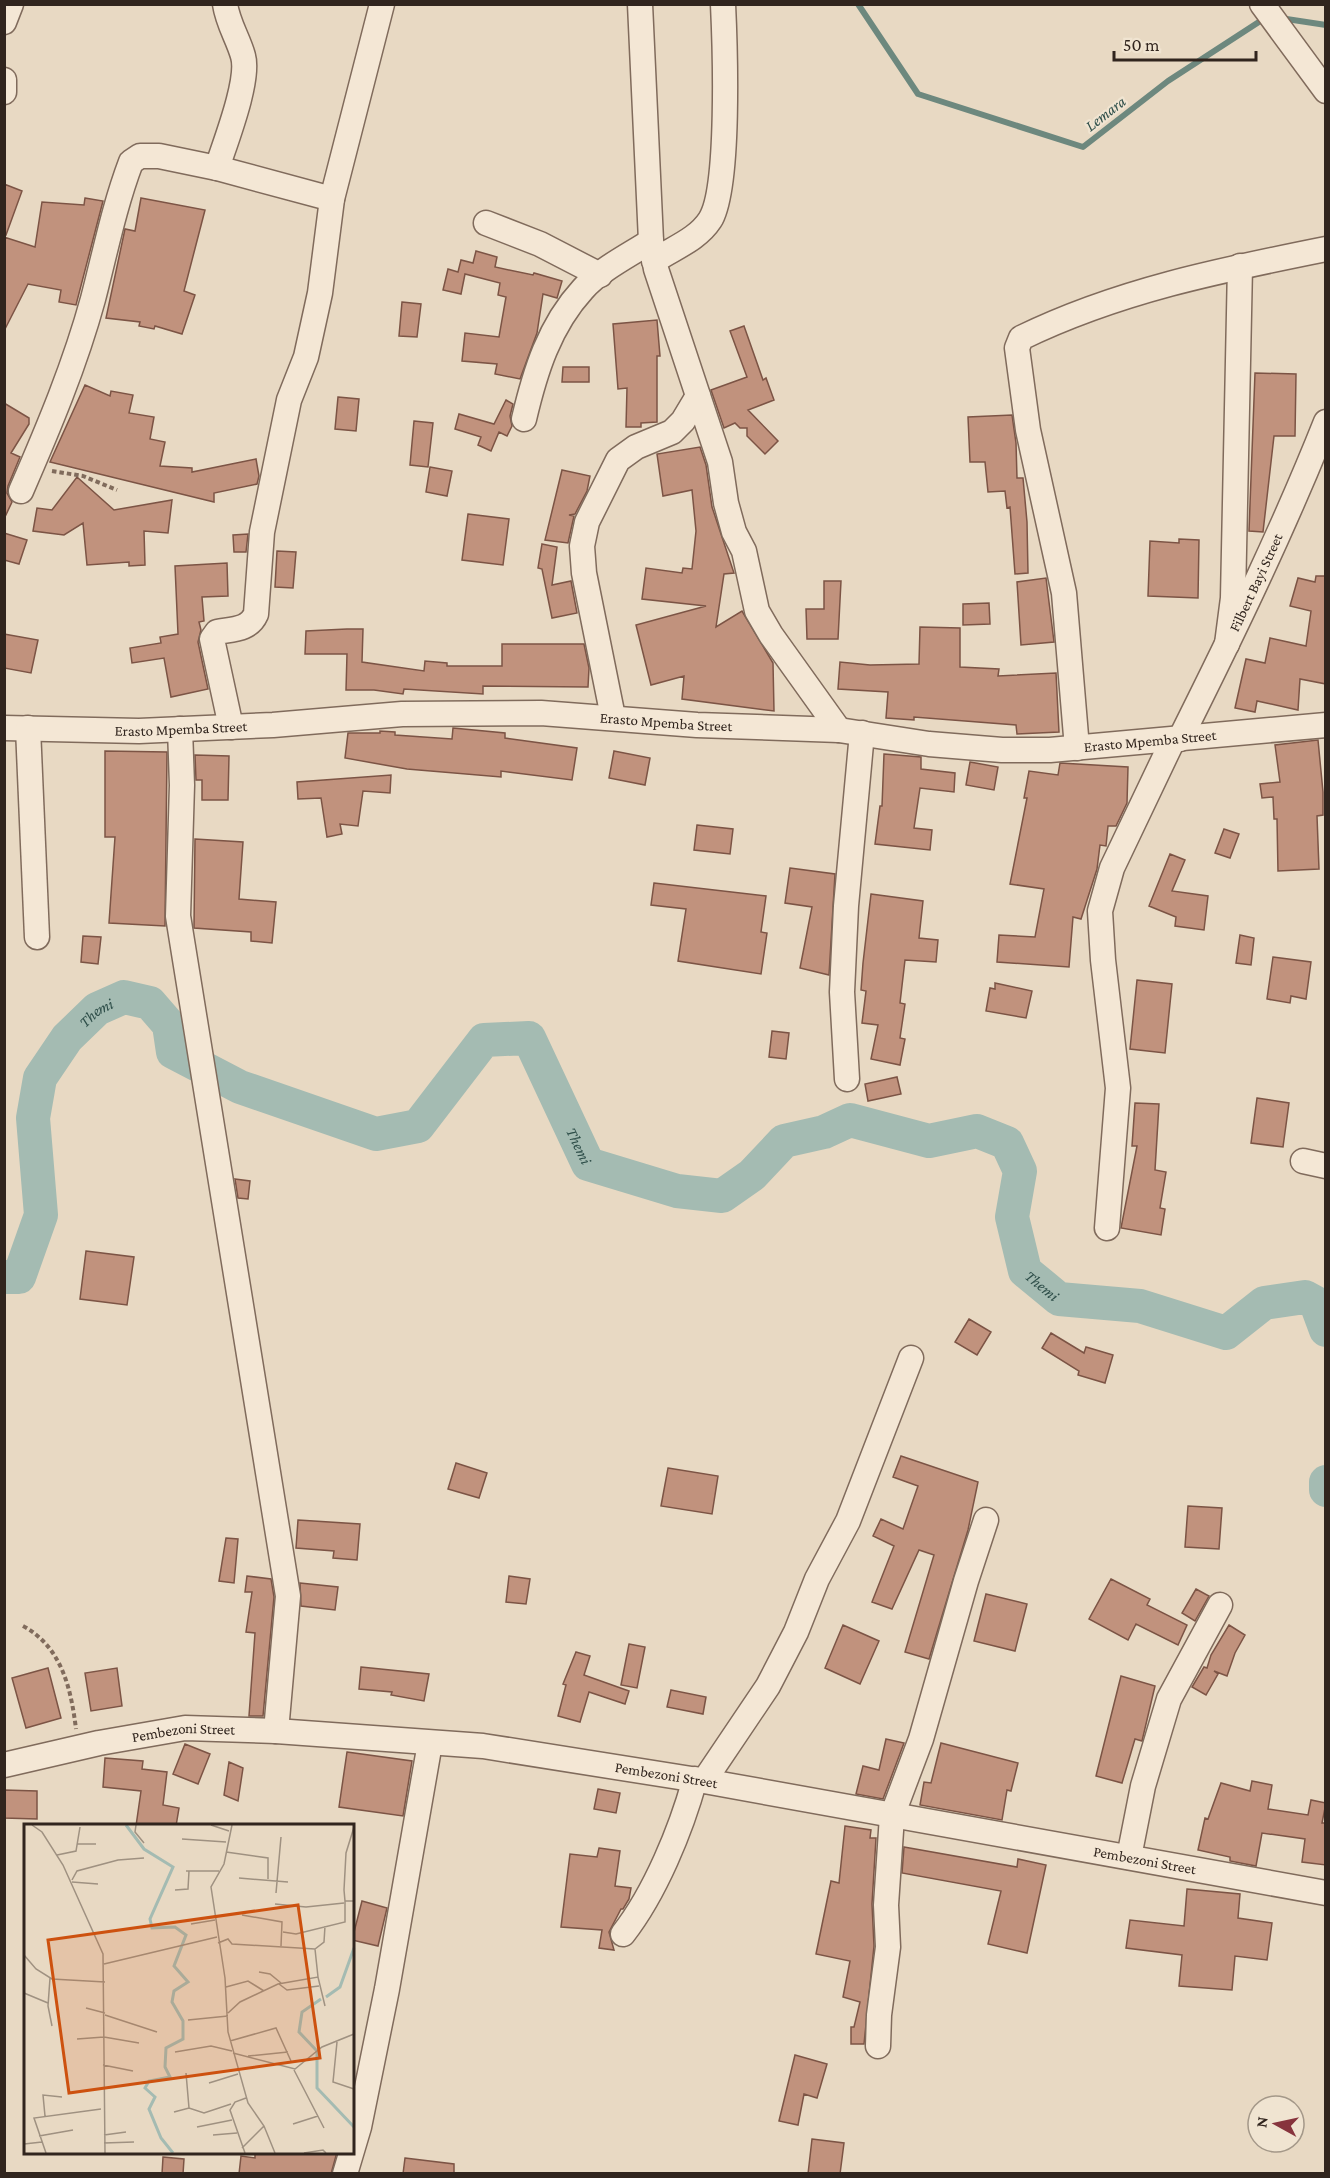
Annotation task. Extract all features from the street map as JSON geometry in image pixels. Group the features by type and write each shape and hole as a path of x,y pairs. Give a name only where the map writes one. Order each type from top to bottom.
{"street":[{"path":"4,22 10,4"},
{"path":"217,168 242,87 244,58 227,20 225,4"},
{"path":"231,727 212,639 217,632 244,627 252,623 256,614 262,532 289,400 306,357 320,293 332,199 382,4"},
{"path":"640,4 652,251 720,462 726,503 734,532 744,551 757,611 771,635 850,732 843,981 847,1079"},
{"path":"524,419 535,370 557,325 583,289 600,275 652,251 700,233 711,219 718,198 724,134 723,4"},
{"path":"1262,4 1326,91"},
{"path":"4,80 4,92"},
{"path":"21,491 77,351 93,298 106,239 130,162 140,156 159,156 217,168 332,199"},
{"path":"486,223 540,244 600,275"},
{"path":"1077,748 1064,593 1028,430 1017,348 1021,338 1129,294 1196,275 1326,249"},
{"path":"1227,644 1233,598 1240,266"},
{"path":"613,717 584,573 582,546 587,522 618,460 636,447 672,432 683,421 698,396"},
{"name":"Filbert Bayi Street","path":"1107,1228 1118,1088 1103,960 1100,911 1112,868 1227,644 1299,489 1326,422"},
{"name":"Erasto Mpemba Street","path":"4,728 139,731 231,727 402,714 540,713 850,732 928,744 1002,750 1077,748 1326,725"},
{"path":"28,728 38,938"},
{"path":"180,729 183,785 178,916 288,1596 276,1731"},
{"path":"623,1934 651,1893 700,1780 768,1686 796,1632 817,1579 848,1521 911,1358"},
{"path":"878,2046 879,2015 888,1947 886,1905 892,1816 921,1739 966,1581 986,1520"},
{"path":"1130,1857 1143,1786 1170,1699 1220,1605"},
{"name":"Pembezoni Street","path":"4,1766 79,1748 184,1728 276,1731 483,1746 700,1780 1326,1893"},
{"path":"354,2145 387,1989 430,1743"},
{"path":"345,2174 351,2154"}],"path":[{"path":"33,463 59,474 83,476 117,490"},
{"path":"23,1626 39,1634 65,1674 72,1695 79,1748"}],"building":[{"path":"4,184 22,191 6,235 4,234"},
{"path":"85,198 103,201 76,305 59,302 61,290 28,284 4,331 4,237 35,247 42,202 84,205"},
{"path":"141,198 205,210 184,291 195,295 182,334 155,326 154,329 139,326 140,322 106,318 125,229 135,231"},
{"path":"476,251 497,257 495,267 533,275 534,273 562,281 557,298 543,294 537,333 520,379 495,374 497,364 462,361 465,333 499,337 506,297 498,295 500,283 465,274 461,294 443,290 448,269 458,272 461,260 473,263"},
{"path":"402,302 421,304 417,337 399,336"},
{"path":"657,320 660,356 657,356 657,422 641,423 641,427 626,427 627,388 618,389 613,324"},
{"path":"744,326 763,380 766,378 774,400 748,410 778,441 765,454 747,436 747,428 740,428 735,423 724,428 711,390 747,377 730,331"},
{"path":"563,367 589,367 589,382 562,382"},
{"path":"1255,373 1296,374 1295,436 1274,436 1263,532 1249,531"},
{"path":"85,385 110,396 111,391 133,395 129,413 154,417 150,439 165,442 160,466 192,468 192,472 256,459 259,476 257,484 214,493 214,502 50,462"},
{"path":"338,397 359,399 356,431 335,429"},
{"path":"506,400 513,404 510,416 512,426 507,436 499,432 491,451 478,445 481,437 455,429 459,414 494,424"},
{"path":"4,403 29,418 29,424 11,453 20,457 8,486 7,493 12,502 4,519"},
{"path":"1012,415 1017,478 1023,478 1028,573 1015,574 1010,507 1007,508 1005,491 988,492 985,462 970,462 968,417"},
{"path":"414,421 433,423 428,467 410,465"},
{"path":"700,447 706,465 712,507 734,573 724,574 716,627 742,611 773,663 774,711 682,699 684,676 651,685 636,625 706,606 642,599 646,568 682,573 683,568 692,569 696,531 692,490 663,496 657,454"},
{"path":"430,467 452,471 447,496 426,492"},
{"path":"562,470 590,476 587,491 575,514 569,515 574,516 568,543 545,540"},
{"path":"77,477 114,510 172,500 168,533 144,531 145,565 129,566 129,562 87,565 83,523 64,535 33,531 37,508 52,510"},
{"path":"468,514 509,519 503,565 462,560"},
{"path":"4,533 27,540 19,564 4,560"},
{"path":"248,534 246,552 234,552 233,535"},
{"path":"1179,539 1199,540 1198,598 1148,596 1150,541 1179,543"},
{"path":"542,544 557,547 552,585 571,581 577,613 552,618 542,569 538,568"},
{"path":"277,551 296,552 293,588 275,587"},
{"path":"227,563 228,596 202,597 204,621 199,622 201,630 198,642 208,689 171,697 164,658 132,663 130,648 161,643 160,637 178,634 175,566"},
{"path":"1316,576 1326,576 1326,684 1300,679 1298,710 1257,701 1255,712 1235,708 1246,659 1265,663 1270,638 1306,646 1311,611 1290,606 1298,578 1315,582"},
{"path":"1046,578 1054,642 1021,645 1017,582"},
{"path":"824,581 841,581 838,639 807,639 806,609 824,609"},
{"path":"989,603 990,624 963,625 963,604"},
{"path":"920,627 960,628 960,667 999,669 998,676 1056,673 1059,732 1017,734 1016,725 914,717 914,720 886,718 888,692 838,689 840,662 870,665 919,664"},
{"path":"363,629 362,662 424,671 425,661 447,663 447,666 502,666 502,644 584,644 589,668 588,687 483,686 483,694 404,689 403,694 374,690 346,690 347,654 305,654 306,631"},
{"path":"4,634 38,640 31,673 4,668"},
{"path":"453,728 505,733 505,738 577,748 572,780 501,771 501,777 407,769 345,758 348,733 380,733 380,731 395,732 395,735 452,739"},
{"path":"1318,740 1323,792 1323,815 1317,816 1319,869 1278,871 1277,819 1274,819 1273,797 1262,798 1260,784 1280,782 1275,745"},
{"path":"105,751 167,752 165,926 109,923 115,837 105,837"},
{"path":"614,751 650,758 645,785 609,778"},
{"path":"884,754 921,757 921,769 955,773 954,792 920,788 914,828 932,830 930,850 875,844 880,806 882,806"},
{"path":"195,755 229,756 228,800 202,800 202,780 196,780"},
{"path":"970,762 998,767 994,790 966,785"},
{"path":"1060,763 1128,767 1127,803 1116,826 1108,826 1106,846 1100,845 1097,869 1081,919 1073,917 1069,967 997,962 999,935 1035,937 1044,889 1010,884 1027,798 1024,798 1029,771 1058,775"},
{"path":"391,775 390,793 363,791 358,826 340,824 342,834 327,837 321,798 298,799 297,782"},
{"path":"697,825 733,829 730,854 694,850"},
{"path":"1224,829 1239,834 1230,858 1215,853"},
{"path":"195,839 243,842 239,899 276,902 272,943 251,941 251,932 194,928"},
{"path":"1170,854 1185,860 1172,891 1208,896 1204,930 1175,926 1176,917 1149,906"},
{"path":"790,868 835,874 829,975 800,968 812,907 785,903"},
{"path":"654,883 766,896 761,932 767,933 761,974 678,961 686,909 651,905"},
{"path":"871,894 923,901 919,938 938,940 936,962 905,960 900,1003 905,1004 900,1038 905,1039 900,1065 871,1059 878,1025 862,1023 866,991 861,990"},
{"path":"1240,935 1254,938 1251,965 1236,963"},
{"path":"83,936 101,937 98,964 81,962"},
{"path":"1273,957 1311,962 1306,999 1291,996 1290,1003 1267,999"},
{"path":"1137,980 1172,984 1165,1053 1130,1049"},
{"path":"995,983 1032,991 1026,1018 986,1011 990,988 995,989"},
{"path":"772,1031 789,1033 786,1059 769,1057"},
{"path":"897,1077 901,1094 868,1101 865,1084"},
{"path":"1257,1098 1289,1103 1283,1147 1251,1143"},
{"path":"1135,1103 1159,1104 1155,1170 1166,1172 1160,1208 1165,1209 1161,1235 1121,1228 1137,1146 1132,1146"},
{"path":"235,1179 250,1181 248,1199 238,1198"},
{"path":"86,1251 134,1257 127,1305 80,1299"},
{"path":"969,1319 991,1332 977,1355 955,1342"},
{"path":"1051,1333 1084,1353 1086,1347 1113,1355 1105,1383 1078,1375 1079,1371 1042,1348"},
{"path":"901,1456 978,1482 968,1530 929,1659 905,1652 934,1555 919,1550 892,1609 872,1602 894,1546 873,1536 881,1519 903,1529 918,1486 893,1477"},
{"path":"456,1463 487,1473 479,1498 448,1489"},
{"path":"668,1468 718,1476 712,1514 661,1506"},
{"path":"1188,1506 1222,1508 1219,1549 1185,1547"},
{"path":"298,1520 360,1524 357,1560 333,1558 334,1551 296,1548"},
{"path":"226,1538 238,1539 234,1583 219,1581"},
{"path":"247,1576 271,1579 274,1597 263,1716 249,1716 255,1633 246,1632 252,1592 245,1592"},
{"path":"509,1576 530,1579 526,1604 506,1602"},
{"path":"1111,1579 1150,1599 1147,1605 1187,1625 1178,1645 1136,1624 1128,1640 1089,1619"},
{"path":"300,1583 338,1587 335,1610 301,1606"},
{"path":"1196,1589 1209,1596 1195,1621 1182,1613"},
{"path":"986,1594 1027,1604 1015,1651 974,1641"},
{"path":"843,1625 879,1641 860,1684 825,1668"},
{"path":"1229,1625 1245,1635 1235,1653 1227,1676 1214,1671 1218,1674 1206,1695 1192,1687 1204,1667 1207,1668 1211,1655"},
{"path":"629,1644 645,1647 637,1688 621,1685"},
{"path":"576,1652 590,1656 584,1675 629,1691 625,1704 589,1692 580,1722 558,1716 566,1685 563,1684"},
{"path":"361,1667 429,1674 424,1701 391,1695 392,1692 359,1689"},
{"path":"48,1668 61,1718 26,1728 12,1678"},
{"path":"117,1668 122,1706 91,1711 85,1673"},
{"path":"1121,1676 1155,1686 1142,1741 1135,1739 1122,1783 1096,1776"},
{"path":"671,1690 706,1697 703,1714 667,1707"},
{"path":"886,1739 904,1743 883,1799 856,1794 863,1766 879,1770"},
{"path":"941,1743 1018,1763 1011,1791 1007,1790 1002,1820 920,1805 924,1782 931,1783"},
{"path":"185,1744 210,1754 198,1784 173,1774"},
{"path":"347,1752 412,1761 403,1816 339,1807"},
{"path":"105,1758 143,1761 142,1769 167,1772 163,1805 179,1808 176,1824 136,1824 141,1791 103,1787"},
{"path":"229,1762 243,1768 238,1801 224,1795"},
{"path":"1252,1781 1272,1785 1268,1809 1308,1815 1311,1800 1326,1803 1322,1823 1326,1823 1326,1865 1302,1862 1305,1839 1262,1833 1256,1866 1230,1861 1230,1857 1198,1850 1205,1818 1208,1819 1221,1783 1250,1791"},
{"path":"598,1789 620,1793 616,1813 594,1809"},
{"path":"4,1790 37,1791 37,1819 4,1818"},
{"path":"845,1826 871,1830 870,1838 876,1838 872,1904 874,1946 864,2044 851,2044 851,2027 854,2027 860,2002 843,1997 850,1961 816,1954 831,1881 839,1883"},
{"path":"904,1847 1017,1867 1018,1859 1046,1865 1027,1953 988,1944 1001,1891 902,1873"},
{"path":"599,1848 620,1851 615,1886 631,1888 629,1899 609,1932 614,1950 599,1948 602,1930 561,1927 570,1854 597,1857"},
{"path":"1187,1889 1240,1894 1238,1918 1272,1923 1267,1960 1235,1956 1232,1990 1179,1986 1182,1955 1126,1948 1130,1920 1184,1926"},
{"path":"362,1901 387,1908 378,1946 354,1940"},
{"path":"795,2055 827,2064 817,2098 804,2094 798,2125 779,2121"},
{"path":"812,2139 844,2143 840,2174 808,2174"},
{"path":"255,2154 336,2154 331,2174 239,2174 241,2156 255,2158"},
{"path":"163,2157 184,2159 183,2174 162,2174"},
{"path":"405,2158 454,2164 454,2174 403,2174"}],"waterway":[{"name":"Lemara","path":"858,4 918,94 1083,147 1168,81 1265,18"},
{"name":"Lemara","path":"1280,18 1326,25"},
{"name":"Themi","path":"4,1277 19,1277 41,1215 33,1118 40,1078 67,1038 97,1009 124,997 150,1003 169,1025 173,1052 240,1087 376,1134 418,1126 484,1040 529,1038 588,1164 677,1191 722,1196 752,1175 784,1141 824,1132 850,1120 929,1141 977,1131 1007,1143 1020,1171 1012,1217 1025,1271 1059,1299 1140,1306 1226,1333 1264,1303 1305,1297 1316,1303 1326,1330"},
{"name":"Themi","path":"1326,1482 1326,1490"}]}
